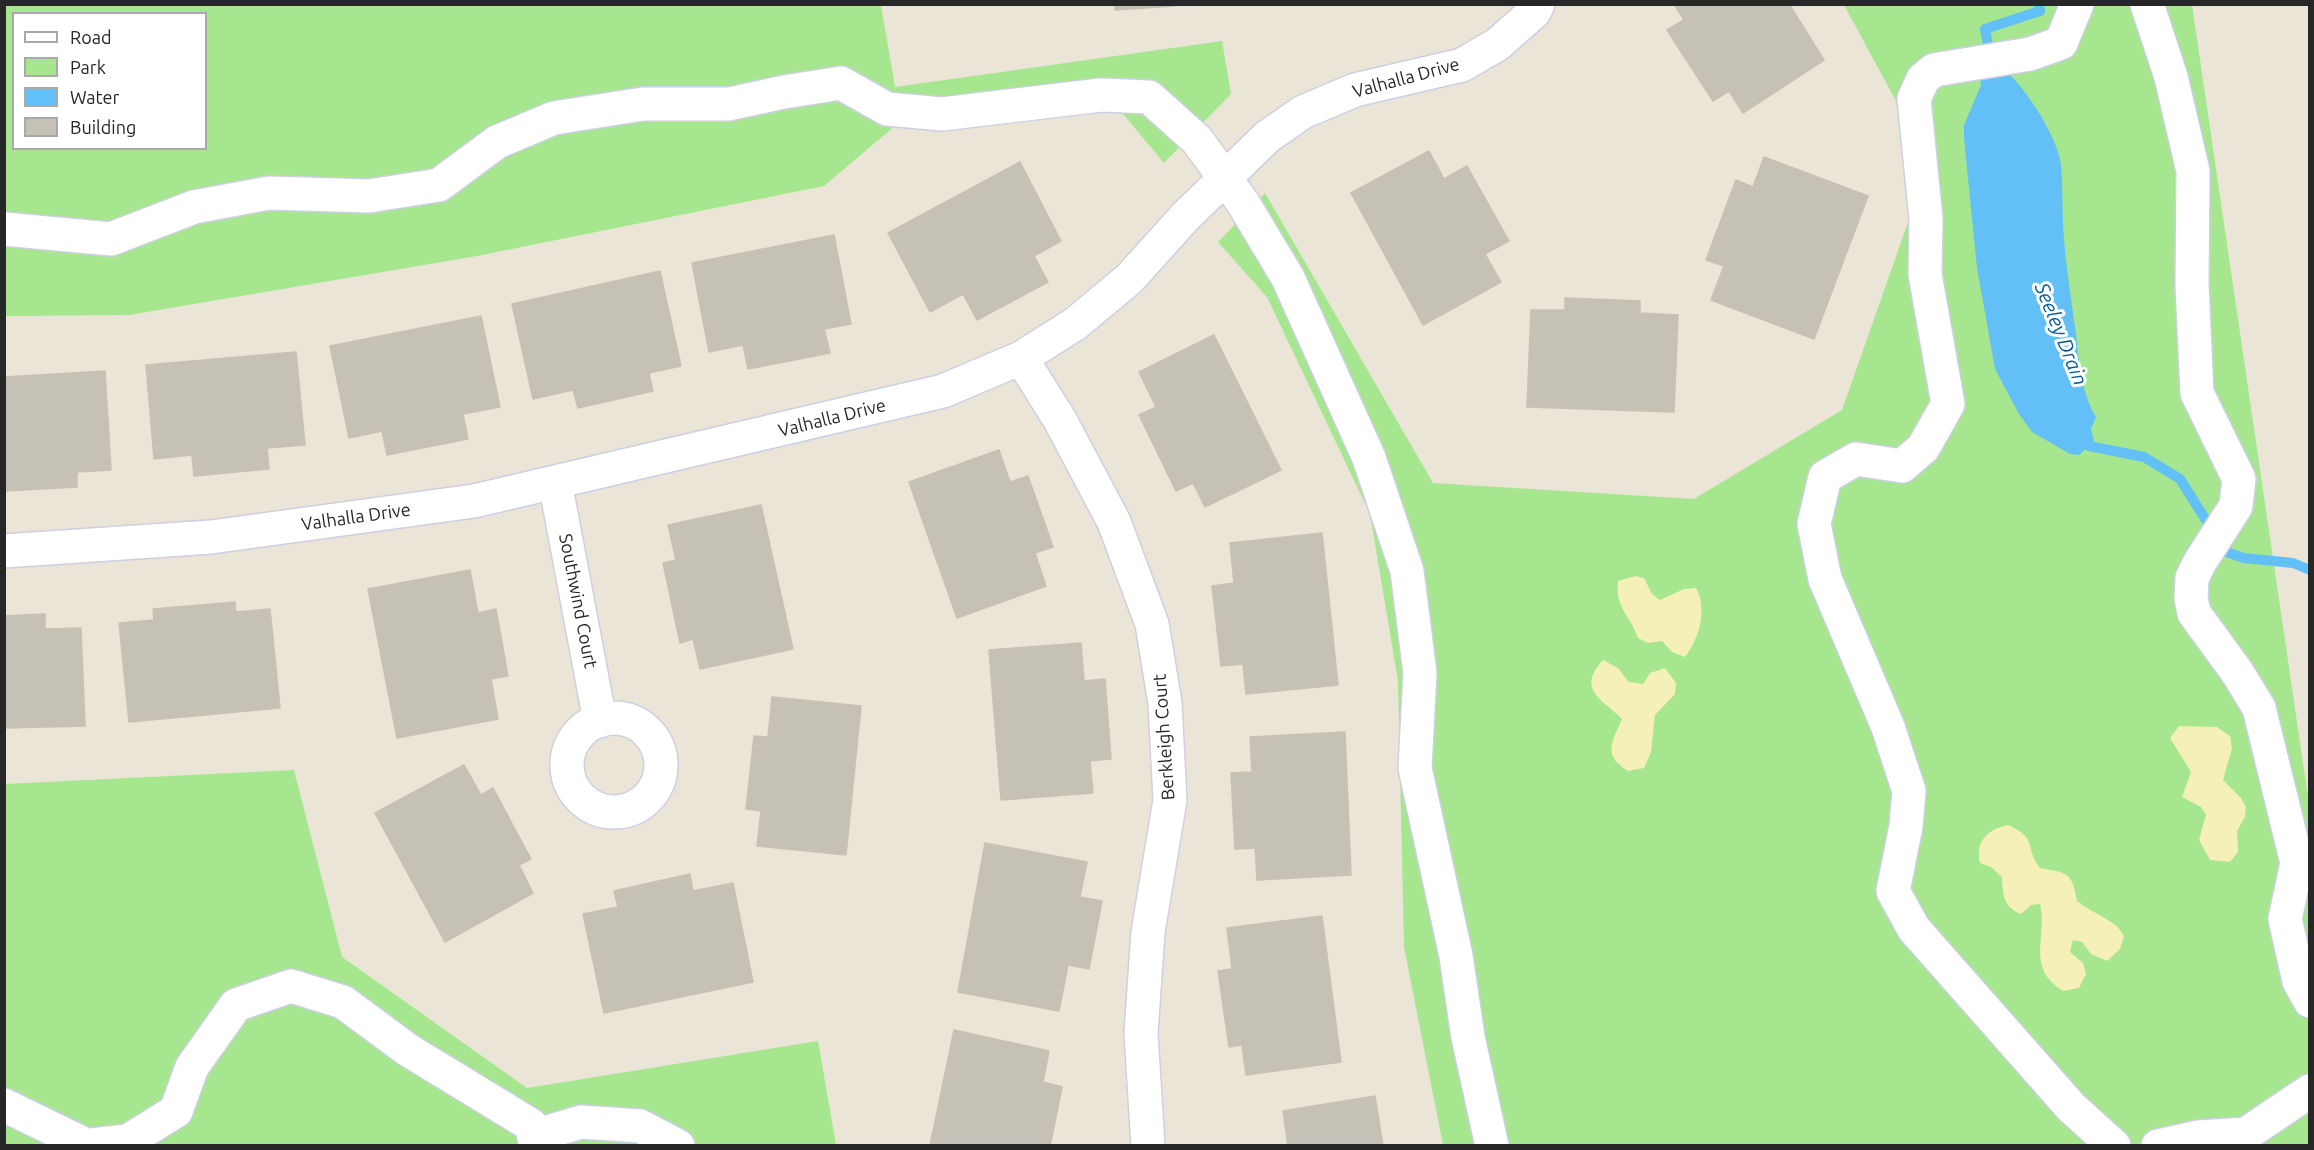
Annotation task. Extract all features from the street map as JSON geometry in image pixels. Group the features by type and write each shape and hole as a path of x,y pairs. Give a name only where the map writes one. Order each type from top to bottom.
{"street":[{"name":"Valhalla Drive","path":"4,551 211,537 474,501 944,391 1021,358 1075,324 1130,279 1224,177 1266,137 1304,112 1355,90 1462,65 1498,44 1534,12 1538,4"},
{"path":"2077,4 2061,44 2030,54 1934,70 1923,79 1914,99 1926,219 1925,274 1948,404 1923,448 1902,466 1856,459 1825,477 1815,524 1825,579 1888,727 1909,791 1906,826 1893,891 1914,929 2071,1107 2114,1146"},
{"path":"2147,4 2171,77 2193,171 2192,285 2197,393 2239,479 2236,506 2200,562 2192,578 2190,598 2194,613 2237,672 2259,708 2297,863 2285,919 2299,981 2310,1001"},
{"path":"4,229 111,239 194,207 269,193 369,196 439,185 496,142 554,118 643,104 729,104 783,92 841,83 887,109 942,114 1101,95 1149,97 1197,140 1224,177 1288,278 1369,458 1407,571 1420,673 1415,768 1446,909 1468,1037 1492,1146"},
{"name":"Berkleigh Court","path":"1021,358 1060,420 1114,522 1152,624 1164,692 1170,800 1148,932 1141,1033 1148,1146"},
{"name":"Southwind Court","path":"555,482 600,721"},
{"path":"4,1104 85,1145 128,1142 176,1111 192,1067 236,1005 291,986 344,1002 408,1050 531,1125 535,1141 581,1122 640,1126 678,1146"},
{"path":"2158,1146 2198,1137 2246,1134 2310,1090"}],"green space":[{"path":"4,5 881,5 895,87 1222,41 1231,94 1164,163 1113,102 896,125 824,186 477,256 129,315 5,316"},
{"path":"1844,5 2192,5 2309,804 2309,1145 1443,1145 1404,947 1398,681 1370,514 1267,297 1218,242 1265,193 1433,483 1694,499 1842,410 1912,211 1901,110"},
{"path":"294,770 342,957 527,1088 818,1041 836,1145 5,1146 5,784"}],"sand":[{"path":"1635,576 1644,578 1652,594 1660,600 1684,589 1696,588 1701,605 1700,624 1694,642 1685,657 1672,652 1662,641 1648,643 1638,638 1621,605 1618,591 1618,581"},
{"path":"1603,660 1618,668 1629,682 1643,684 1650,673 1665,668 1676,683 1675,694 1655,715 1651,752 1644,768 1628,771 1612,754 1613,741 1622,719 1595,694 1592,687 1595,670"},
{"path":"2179,726 2217,727 2230,736 2232,748 2223,780 2241,798 2246,807 2245,817 2237,831 2238,852 2230,862 2210,860 2199,840 2206,815 2201,807 2182,797 2191,772 2170,738"},
{"path":"2008,825 2028,839 2035,861 2040,868 2057,871 2067,876 2073,884 2077,901 2110,921 2124,936 2120,949 2107,961 2091,954 2082,942 2073,940 2070,952 2083,963 2086,974 2079,988 2063,991 2051,982 2044,972 2040,951 2042,916 2040,904 2031,905 2021,914 2015,911 2005,900 2002,877 1991,867 1980,863 1981,842 1989,833"}],"water":[{"path":"2007,72 2040,115 2059,154 2065,252 2080,366 2087,397 2096,417 2091,429 2094,441 2079,455 2070,454 2032,432 2019,414 1995,369 1977,268 1964,125 1981,85 1980,75"}],"building":[{"path":"1115,4 1174,4 1174,6 1115,10"},
{"path":"1674,4 1789,4 1824,60 1743,113 1729,91 1713,101 1667,30 1684,20"},
{"path":"1429,151 1444,179 1467,166 1509,241 1485,254 1501,282 1423,325 1351,193"},
{"path":"1764,157 1868,196 1814,339 1711,300 1724,266 1706,260 1736,180 1753,187"},
{"path":"1020,162 1061,241 1034,256 1048,282 977,320 963,294 930,312 888,233"},
{"path":"834,235 851,324 824,329 830,353 748,369 743,345 709,352 692,263"},
{"path":"660,271 681,366 649,373 653,391 578,408 573,390 533,399 512,304"},
{"path":"1565,298 1640,301 1640,313 1678,315 1674,412 1527,407 1531,310 1565,310"},
{"path":"481,316 500,407 463,414 468,439 387,455 382,431 349,438 330,346"},
{"path":"1214,335 1281,470 1205,507 1193,483 1176,491 1139,415 1156,407 1139,372"},
{"path":"296,352 305,445 267,448 269,469 194,476 192,455 154,459 146,365"},
{"path":"105,371 111,470 77,472 77,487 4,491 4,377"},
{"path":"999,450 1010,482 1028,476 1053,547 1035,553 1046,586 957,618 909,482"},
{"path":"761,505 793,649 700,669 693,639 680,643 663,563 676,560 668,525"},
{"path":"1322,533 1338,685 1246,694 1243,664 1221,666 1212,586 1234,583 1230,543"},
{"path":"470,570 478,613 496,609 508,676 491,679 498,719 397,738 368,589"},
{"path":"235,602 236,612 270,609 280,708 129,722 119,623 154,620 153,609"},
{"path":"45,614 45,629 81,628 85,726 4,728 4,616"},
{"path":"1081,643 1084,681 1105,679 1111,759 1090,761 1093,793 1001,800 989,650"},
{"path":"772,697 861,706 846,855 757,846 761,811 746,809 754,736 768,737"},
{"path":"1345,732 1351,875 1257,880 1255,848 1235,849 1231,773 1252,772 1250,737"},
{"path":"464,765 481,795 493,788 531,859 519,865 533,893 445,942 375,813"},
{"path":"985,843 1087,862 1080,897 1102,901 1089,969 1068,965 1059,1011 958,992"},
{"path":"690,874 693,891 733,883 753,982 604,1013 583,914 618,907 614,891"},
{"path":"1322,916 1341,1062 1246,1075 1242,1045 1229,1047 1218,971 1232,969 1227,928"},
{"path":"954,1030 1049,1051 1043,1082 1062,1087 1050,1146 930,1146"},
{"path":"1375,1096 1383,1146 1288,1146 1283,1111"}],"waterway":[{"name":"Seeley Drain","path":"1990,56 1985,29 2040,11 2039,4"},
{"name":"Seeley Drain","path":"2084,435 2089,446 2144,457 2180,479 2226,552 2244,558 2293,563 2310,570"}]}
